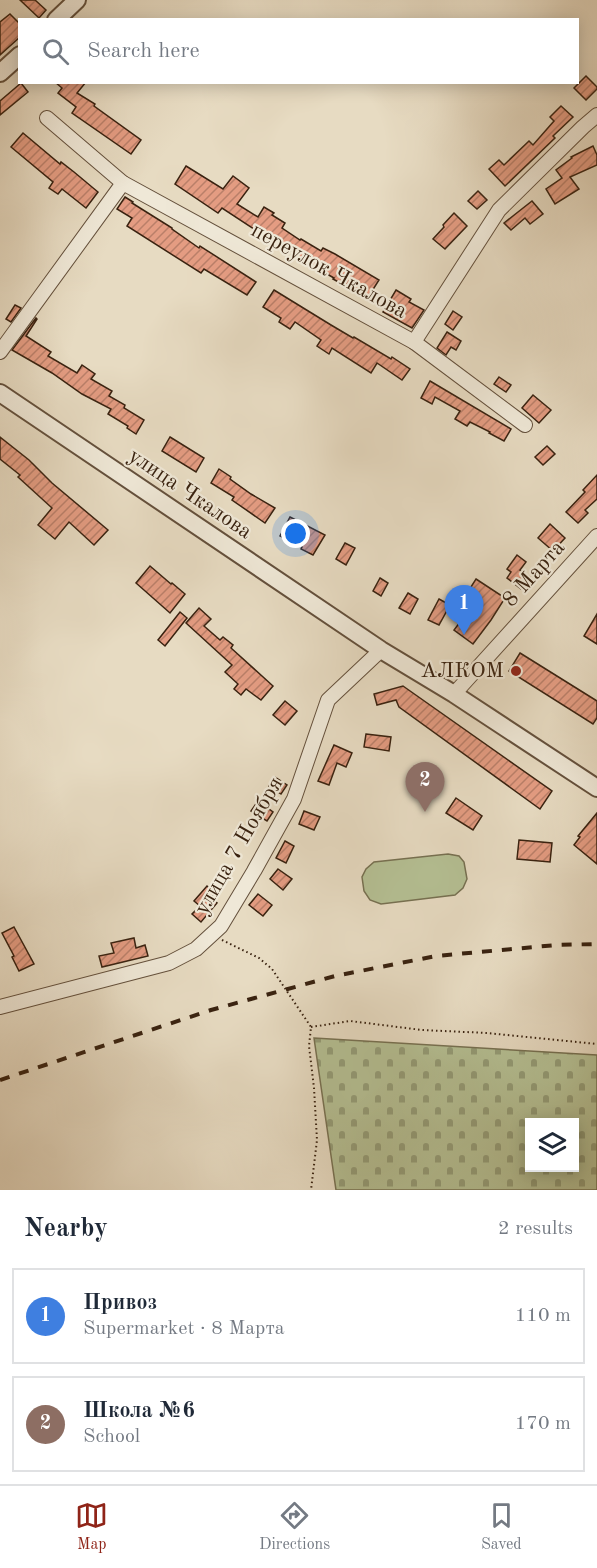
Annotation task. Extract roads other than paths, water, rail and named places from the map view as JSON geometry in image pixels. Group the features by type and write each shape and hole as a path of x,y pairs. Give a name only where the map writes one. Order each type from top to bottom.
{"street":[{"path":"58,18 77,0"},
{"path":"0,73 18,57"},
{"name":"переулок Чкалова","path":"47,118 123,183 414,342 499,210 597,115"},
{"path":"0,352 123,183"},
{"path":"414,342 525,425"},
{"name":"улица Чкалова","path":"0,393 381,650 454,694 597,788"},
{"name":"8 Марта","path":"454,694 595,540"},
{"name":"улица 7 Ноября","path":"0,1007 169,963 196,949 221,926 294,799 328,700 381,650"}],"railway":[{"path":"0,1080 211,1010 335,976 436,956 556,945 597,944"}],"place":[{"name":"Привоз","path":"464,635"},
{"name":"АЛКОМ","path":"516,671"},
{"name":"Школа №6","path":"425,812"}]}
